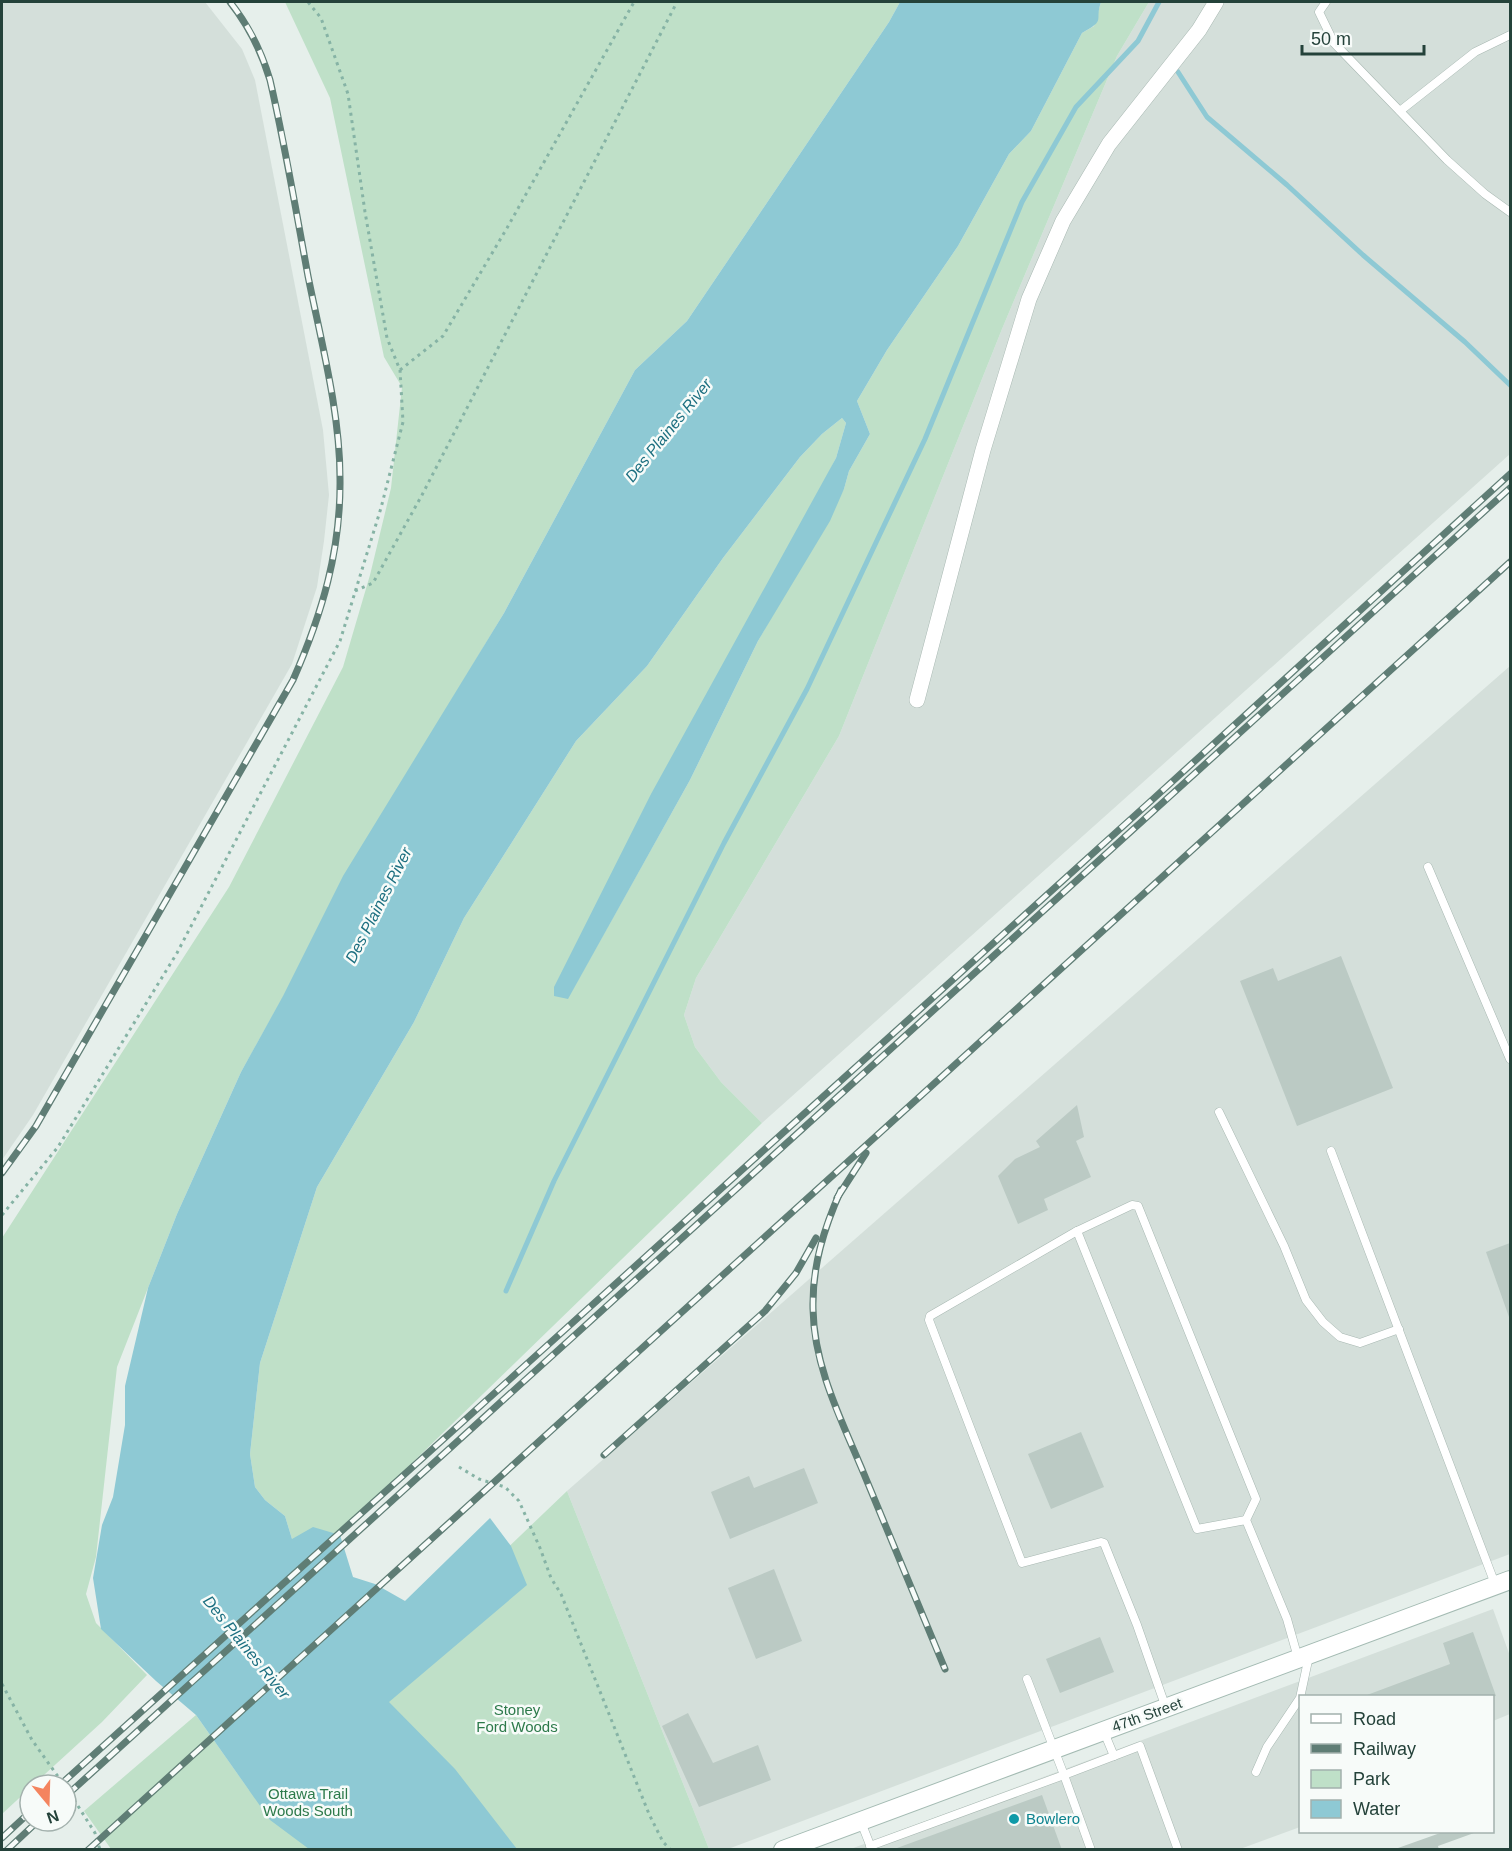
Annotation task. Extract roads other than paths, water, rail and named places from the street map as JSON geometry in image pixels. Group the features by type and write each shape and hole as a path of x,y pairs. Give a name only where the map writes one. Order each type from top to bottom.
{"main road":[{"name":"47th Street","path":"783,1850 1503,1583"}],"street":[{"path":"917,700 983,450 1029,298 1063,221 1109,144 1199,30 1216,2"}],"lane":[{"path":"1326,2 1319,12 1334,43 1447,160 1485,194 1510,212"},
{"path":"1400,111 1475,52 1510,35"},
{"path":"1428,867 1510,1059"},
{"path":"1219,1112 1284,1246 1306,1300 1323,1322 1340,1337 1360,1343 1399,1329"},
{"path":"1331,1151 1399,1329 1503,1583"},
{"path":"1166,1708 1137,1625 1104,1544 1101,1542 1022,1563 929,1320 930,1316 1077,1231 1132,1205 1138,1206 1256,1500 1246,1520 1304,1657 1300,1695"},
{"path":"1077,1231 1197,1529 1246,1520"},
{"path":"1027,1679 1091,1850"},
{"path":"1256,1772 1267,1747 1299,1699"},
{"path":"1104,1731 1114,1756"},
{"path":"860,1821 871,1848 1140,1746 1178,1850"}],"water":[{"name":"Des Plaines River","path":"900,2 1101,2 1097,22 1082,33 1031,131 1009,154 958,246 887,350 857,401 870,434 849,471 830,521 758,641 690,780 568,999 554,996 554,987 651,794 836,458 846,423 842,418 822,434 800,457 723,558 647,666 576,741 464,918 414,1022 317,1187 260,1363 250,1454 255,1487 265,1500 285,1516 292,1539 313,1527 340,1535 353,1577 375,1584 405,1601 490,1518 511,1546 527,1585 389,1702 455,1769 517,1849 309,1849 270,1820 196,1715 101,1629 93,1578 102,1525 113,1497 125,1425 125,1386 148,1288 177,1214 241,1072 283,996 343,876 504,613 635,370 687,321 889,22"}],"waterway":[{"path":"506,1291 554,1181 724,843 807,689 925,439 1022,202 1076,107 1138,41 1159,2"},
{"path":"1178,72 1207,117 1465,342 1510,385"}],"railway":[{"path":"2,1173 36,1126 293,680 313,631 333,557 340,478 337,428 329,377 270,80 254,39 230,2"},
{"path":"73,1773 1510,474"},
{"path":"78,1785 1510,488"},
{"path":"88,1850 1510,562"},
{"path":"837,1198 866,1153"},
{"path":"841,1190 824,1233 817,1262 813,1309 818,1352 838,1414 945,1669"},
{"path":"604,1455 765,1311 796,1273 816,1238"},
{"path":"2,1838 18,1823"},
{"path":"7,1850 25,1833"}],"place":[{"name":"Bowlero","path":"1014,1819"}],"park label":[{"name":"Stoney Ford Woods","path":"517,1718"},
{"name":"Ottawa Trail Woods South","path":"308,1802"}]}
